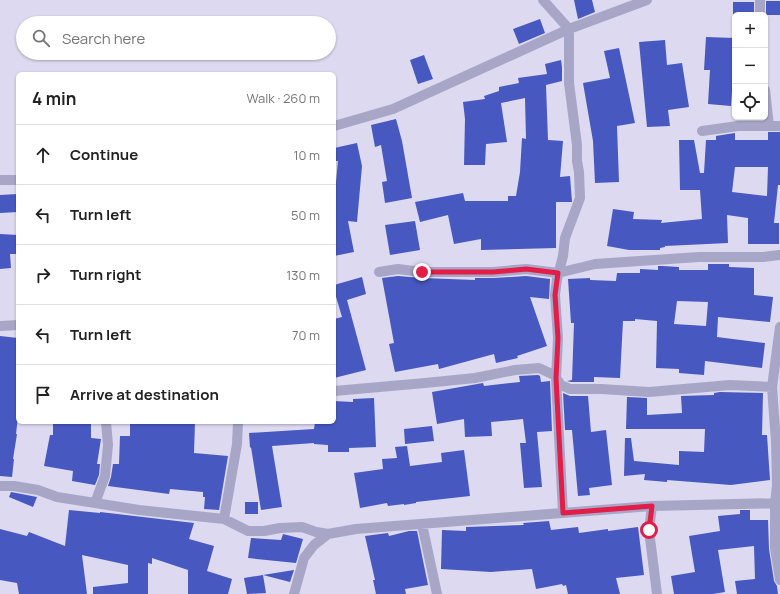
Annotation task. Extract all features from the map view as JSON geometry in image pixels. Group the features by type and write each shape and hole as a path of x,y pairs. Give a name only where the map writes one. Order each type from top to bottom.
{"street":[{"path":"543,0 569,29 569,83 579,172 580,198 565,238 555,295 558,338 556,378 563,513"},
{"path":"336,125 393,109 569,29 647,0"},
{"path":"760,0 760,12"},
{"path":"768,117 769,126"},
{"path":"702,131 738,126 780,126"},
{"path":"0,180 16,180"},
{"path":"379,272 398,270 422,272 493,272 526,269 558,273 595,264 699,257 763,257 780,255"},
{"path":"0,326 16,325"},
{"path":"780,327 777,372 772,387 778,503 775,548 780,580"},
{"path":"336,391 475,378 515,370 539,368 554,375 561,385 570,389 649,392 730,385 772,387"},
{"path":"95,503 105,476 108,445 106,424"},
{"path":"224,519 237,444 238,424"},
{"path":"0,486 14,486 38,490 57,497 139,510 224,519 248,530 264,531 280,528 302,527 328,534 356,529 652,506 778,503"},
{"path":"652,506 649,530 657,594"},
{"path":"422,524 437,594"},
{"path":"294,594 304,558 314,544 328,534"}],"building":[{"path":"574,0 592,0 595,12 578,19"},
{"path":"766,1 780,1 780,15 768,15 768,12 766,12"},
{"path":"733,2 754,2 754,12 733,12"},
{"path":"540,19 545,33 519,44 513,29"},
{"path":"706,37 732,38 731,106 708,104 710,70 704,70"},
{"path":"665,40 667,65 682,63 689,107 668,110 670,126 647,127 639,42"},
{"path":"619,48 635,123 617,126 619,182 595,183 593,141 583,83 610,78 604,51"},
{"path":"424,55 433,79 418,84 410,60"},
{"path":"561,60 562,81 546,85 548,140 563,141 560,177 570,176 572,202 556,202 556,248 481,250 481,239 454,244 448,215 420,222 415,202 463,193 465,201 508,201 508,196 516,196 520,172 522,138 526,139 525,98 501,103 507,142 486,144 485,165 464,165 465,119 463,102 485,99 484,96 499,91 499,87 519,83 518,78 547,74 545,64"},
{"path":"396,119 402,141 412,198 385,203 382,182 387,181 381,145 375,147 371,125"},
{"path":"768,132 780,132 780,185 778,185 774,223 779,223 779,244 748,244 748,218 727,215 728,243 665,246 660,248 660,250 629,250 607,246 613,209 634,212 633,219 662,220 661,223 702,219 700,190 680,190 679,140 694,140 700,173 704,173 706,140 716,140 716,136 735,133 735,140 768,140","holes":["735,167 768,167 767,196 732,192"]},
{"path":"357,143 362,166 357,222 348,221 354,252 336,256 336,182 338,161 336,161 336,148"},
{"path":"16,194 16,212 0,213 0,195"},
{"path":"415,221 420,250 390,255 385,225"},
{"path":"0,234 16,235 16,254 10,254 11,268 0,269"},
{"path":"708,264 729,264 729,267 754,268 754,295 773,297 770,322 718,317 717,337 765,343 762,368 705,361 704,375 679,373 679,369 656,368 657,321 635,319 635,321 623,321 620,378 594,377 594,382 567,381 572,380 574,323 571,323 568,279 590,278 590,280 616,281 617,273 640,273 640,269 658,270 658,266 679,267 679,270 708,270","holes":["677,301 708,302 706,326 674,324"]},
{"path":"398,276 475,280 475,278 526,276 550,279 549,299 530,297 547,346 517,356 518,358 496,363 494,354 439,369 438,364 395,372 389,344 394,343 382,278"},
{"path":"362,277 366,294 347,300 366,370 336,378 336,318 342,317 336,297 336,284"},
{"path":"0,336 16,338 17,424 12,477 0,476"},
{"path":"519,376 540,376 541,382 550,381 552,431 537,432 542,487 524,488 520,443 526,443 523,419 491,422 492,436 465,437 464,419 437,424 432,392 483,383 484,386 520,382"},
{"path":"563,393 570,396 588,396 591,432 606,430 612,485 589,488 590,495 578,496 572,430 565,430"},
{"path":"714,393 763,393 762,435 767,435 770,480 731,485 667,480 667,482 644,480 645,474 624,476 625,438 631,438 634,461 679,465 679,451 704,452 705,429 626,429 627,397 647,398 647,415 682,413 681,396 714,395"},
{"path":"374,398 376,447 349,448 349,452 328,452 328,445 314,443 272,446 282,507 261,510 251,447 250,448 249,433 314,429 315,424 336,424 336,401 353,402 353,399"},
{"path":"53,424 91,424 91,438 101,439 97,464 100,464 99,475 95,485 72,481 73,471 44,466 50,435 53,435"},
{"path":"130,424 195,424 194,453 228,456 219,510 204,509 205,497 203,497 203,492 170,489 169,494 108,486 113,464 119,464 120,436 130,436"},
{"path":"432,426 434,441 405,444 404,429"},
{"path":"407,446 410,466 442,462 441,453 464,450 470,496 416,502 404,505 388,506 387,503 360,508 354,473 383,469 382,459 397,458 395,447"},
{"path":"11,492 37,497 33,507 9,497"},
{"path":"245,502 258,502 258,514 245,514"},
{"path":"69,510 100,512 194,523 189,539 214,546 207,571 232,579 228,594 188,594 188,570 152,558 152,564 148,563 148,594 93,594 93,587 128,583 128,565 82,555 87,594 19,594 17,583 0,580 0,529 27,536 29,532 65,546"},
{"path":"740,510 750,510 750,520 768,520 769,549 774,581 777,586 778,594 737,594 735,581 755,579 754,546 718,550 725,592 713,594 674,594 671,576 695,572 689,536 720,531 718,516 740,514"},
{"path":"549,521 551,530 578,527 579,533 638,527 644,575 616,578 620,594 568,594 566,585 563,586 562,584 536,589 532,569 491,572 441,569 442,530 466,531 466,527 524,525 523,523"},
{"path":"409,531 417,531 428,585 405,589 406,594 376,594 373,580 375,580 365,536 388,533 389,536"},
{"path":"283,534 303,539 296,563 248,558 251,538 281,540"},
{"path":"294,570 290,582 263,575"},
{"path":"263,575 266,593 247,594 244,578"}],"route":[{"path":"422,272 493,272 526,269 558,273 555,295 558,338 556,378 563,513 652,506 649,530"}]}
